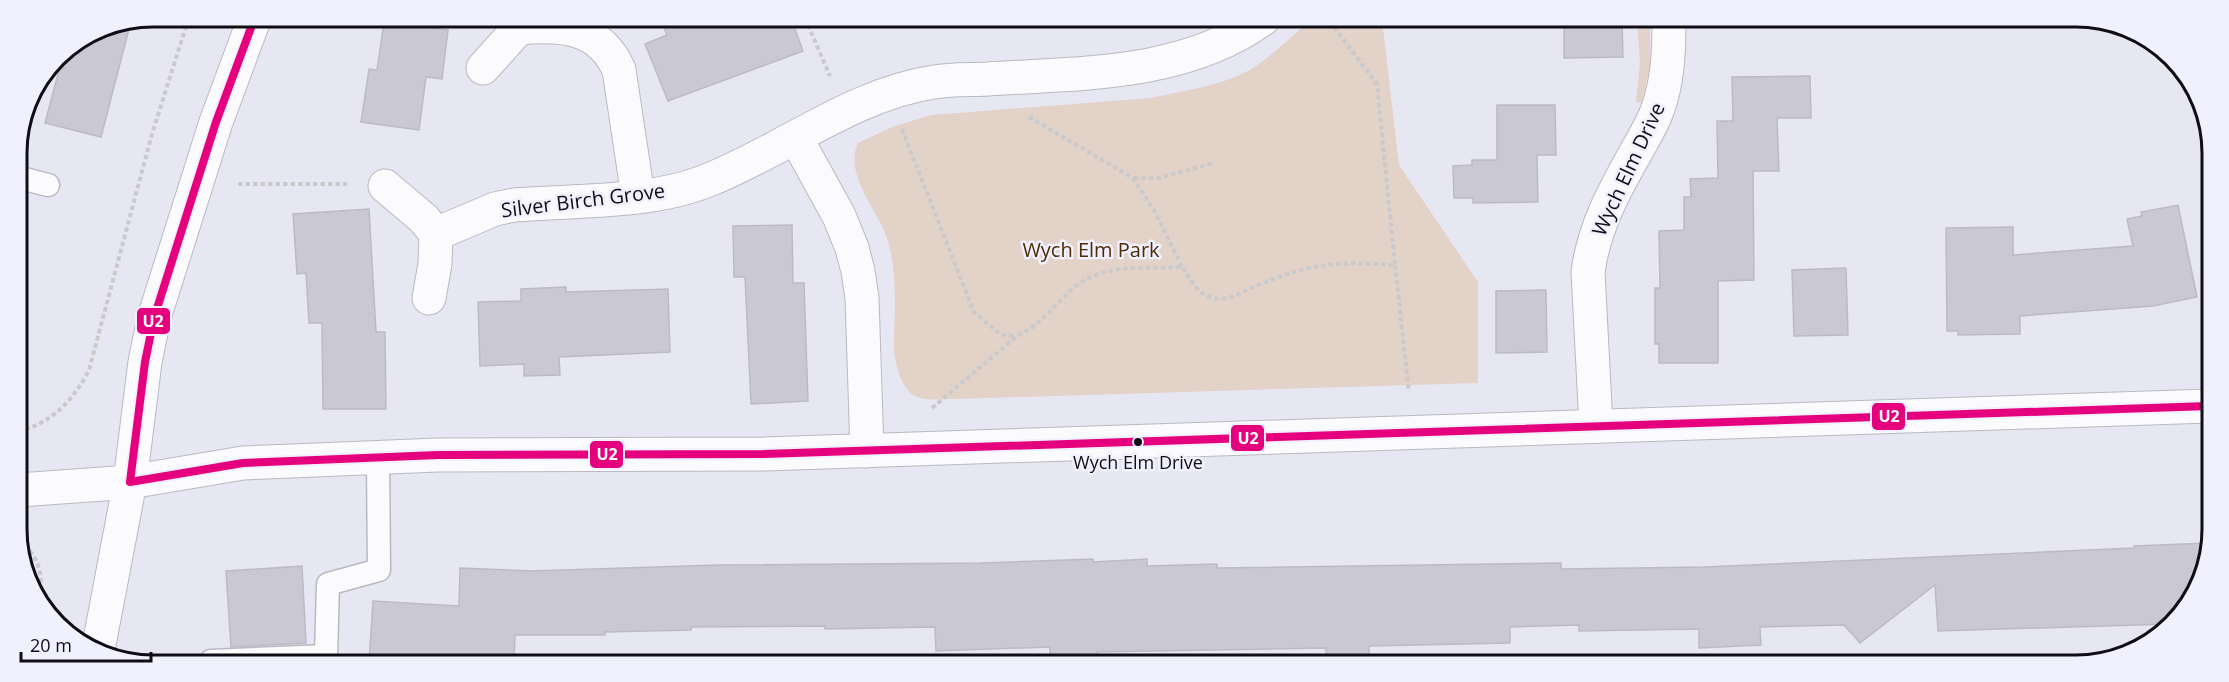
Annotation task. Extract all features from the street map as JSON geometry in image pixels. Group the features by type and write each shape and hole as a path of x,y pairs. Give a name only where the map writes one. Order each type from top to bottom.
{"street":[{"path":"99,642 130,482 145,362 154,318 216,122 249,27"},
{"path":"483,68 513,27"},
{"path":"562,27 576,29 600,42 614,57 623,88 638,196"},
{"name":"Wych Elm Drive","path":"1596,426 1588,272 1592,247 1615,190 1657,114 1667,71 1669,27"},
{"path":"867,451 862,298 858,271 852,248 839,216 796,138 846,112 888,94 934,82 1127,70 1188,56 1222,31"},
{"name":"Silver Birch Grove","path":"436,234 495,209 514,205 638,196 688,187 709,180 796,138"},
{"path":"370,187 424,219 436,234 435,264 429,298"},
{"path":"27,489 130,482 243,463 564,454 764,454 2202,406"}],"lane":[{"path":"27,180 48,185"},
{"path":"326,655 328,584 379,570 378,458"}],"path":[{"path":"27,429 32,428 64,406 78,391 89,370 152,134 186,27"},
{"path":"809,27 831,78"},
{"path":"1334,27 1377,84 1410,396"},
{"path":"1026,115 1133,178 1155,212 1182,267 1200,292 1210,297 1223,299 1289,272 1326,264 1359,262 1395,265"},
{"path":"901,126 974,312 980,320 1001,335 1017,336"},
{"path":"1133,178 1158,178 1214,163"},
{"path":"238,184 347,184 370,187"},
{"path":"932,408 1017,336 1039,322 1086,277 1107,270 1182,267"},
{"path":"29,551 38,562 41,586"}],"green space":[{"name":"Wych Elm Park","path":"1304,27 1383,27 1399,165 1478,282 1478,383 936,400 917,397 907,389 898,370 894,351 895,296 891,254 884,229 864,193 855,168 858,143 892,127 931,115 1150,98 1232,78 1245,73 1271,55"},
{"path":"1637,27 1650,27 1650,67 1642,103 1636,102 1640,63"}],"building":[{"path":"383,27 424,27 448,30 442,79 426,77 419,130 361,122 369,69 377,70"},
{"path":"664,27 794,27 803,51 668,101 645,44 667,35"},
{"path":"1564,27 1622,27 1623,57 1564,58"},
{"path":"129,29 101,137 45,123 59,69 76,53 90,44"},
{"path":"1810,76 1811,118 1777,118 1779,171 1753,171 1754,280 1718,281 1718,363 1659,363 1659,344 1655,344 1655,288 1660,288 1659,231 1684,230 1684,197 1691,197 1690,179 1718,178 1717,121 1733,121 1732,77"},
{"path":"1497,105 1555,105 1556,155 1537,155 1538,202 1473,203 1473,198 1454,198 1453,166 1472,165 1472,160 1497,160"},
{"path":"2178,205 2197,297 2153,306 2020,316 2020,334 1958,335 1958,331 1947,331 1946,228 2013,227 2013,255 2133,246 2127,219 2142,216 2141,212"},
{"path":"369,209 376,332 385,332 386,409 323,409 322,323 309,323 306,273 297,274 293,214"},
{"path":"792,225 793,283 804,283 808,401 751,404 745,277 734,277 733,226"},
{"path":"1846,268 1848,335 1794,336 1792,270"},
{"path":"566,287 566,292 668,289 670,352 559,357 560,375 524,376 524,364 480,366 478,302 521,301 521,289"},
{"path":"1546,290 1547,352 1496,353 1496,291"},
{"path":"2201,543 2198,562 2189,585 2171,612 2159,624 1938,631 1935,585 1860,643 1844,625 1760,627 1761,645 1699,648 1699,629 1579,631 1579,625 1510,627 1510,643 1369,646 1369,655 1326,655 1326,648 1097,652 1097,655 1050,655 1050,647 936,651 935,627 825,629 825,626 691,627 691,630 605,632 605,635 515,635 514,655 369,655 373,601 459,606 460,568 532,571 717,565 981,563 1093,559 1093,562 1147,559 1147,566 1217,564 1217,568 1561,563 1561,569 1704,567 2134,548 2134,546"},
{"path":"302,566 306,643 231,647 226,571"}],"transit line":[{"name":"U2","path":"251,27 216,122 154,318 145,362 130,482 243,463 438,455 764,454 2202,406"}],"place":[{"name":"Wych Elm Drive","path":"1138,442"}]}
